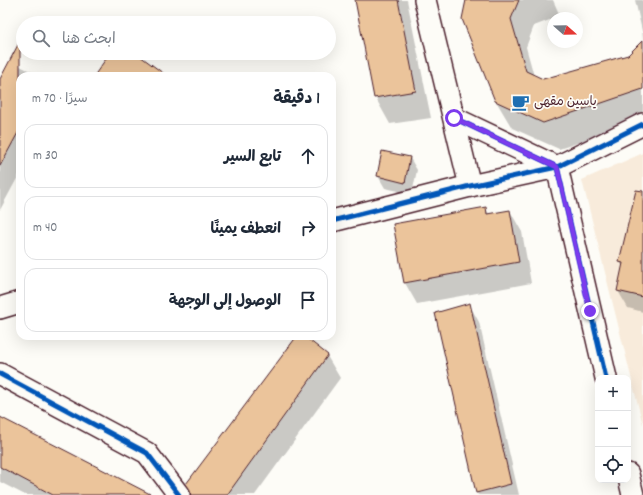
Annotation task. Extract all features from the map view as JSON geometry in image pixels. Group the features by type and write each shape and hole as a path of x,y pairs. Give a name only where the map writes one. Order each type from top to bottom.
{"street":[{"path":"425,0 470,186"},
{"path":"454,118 557,167"},
{"path":"336,220 470,186 557,167 643,124"},
{"path":"557,167 605,375"},
{"path":"0,308 16,303"},
{"path":"0,374 147,453 179,495"},
{"path":"630,483 633,495"}],"shaded area":[{"path":"643,153 643,425 631,375 582,180"}],"building":[{"path":"355,0 398,0 416,91 374,98"},
{"path":"466,0 519,0 511,19 526,71 543,79 628,55 643,40 643,89 543,123 495,101 462,19"},
{"path":"16,49 16,60 20,60 20,72 16,72 16,136 0,166 0,79"},
{"path":"105,60 145,60 162,72 97,72"},
{"path":"382,151 410,157 405,183 377,176"},
{"path":"636,190 643,191 643,297 617,291 623,263 619,262"},
{"path":"486,207 487,214 510,210 519,262 404,283 393,224"},
{"path":"470,303 511,484 476,493 435,313"},
{"path":"294,340 309,340 328,355 227,495 191,495 186,484"},
{"path":"0,417 152,495 53,495 0,467"}],"cycle path":[{"path":"454,118 557,167 605,375"},
{"path":"336,220 470,186 557,167 643,124"},
{"path":"0,374 147,453 179,495"}],"place":[{"name":"ياسين مقهى","path":"521,102"}],"route":[{"path":"454,118 557,167 590,311"}]}
